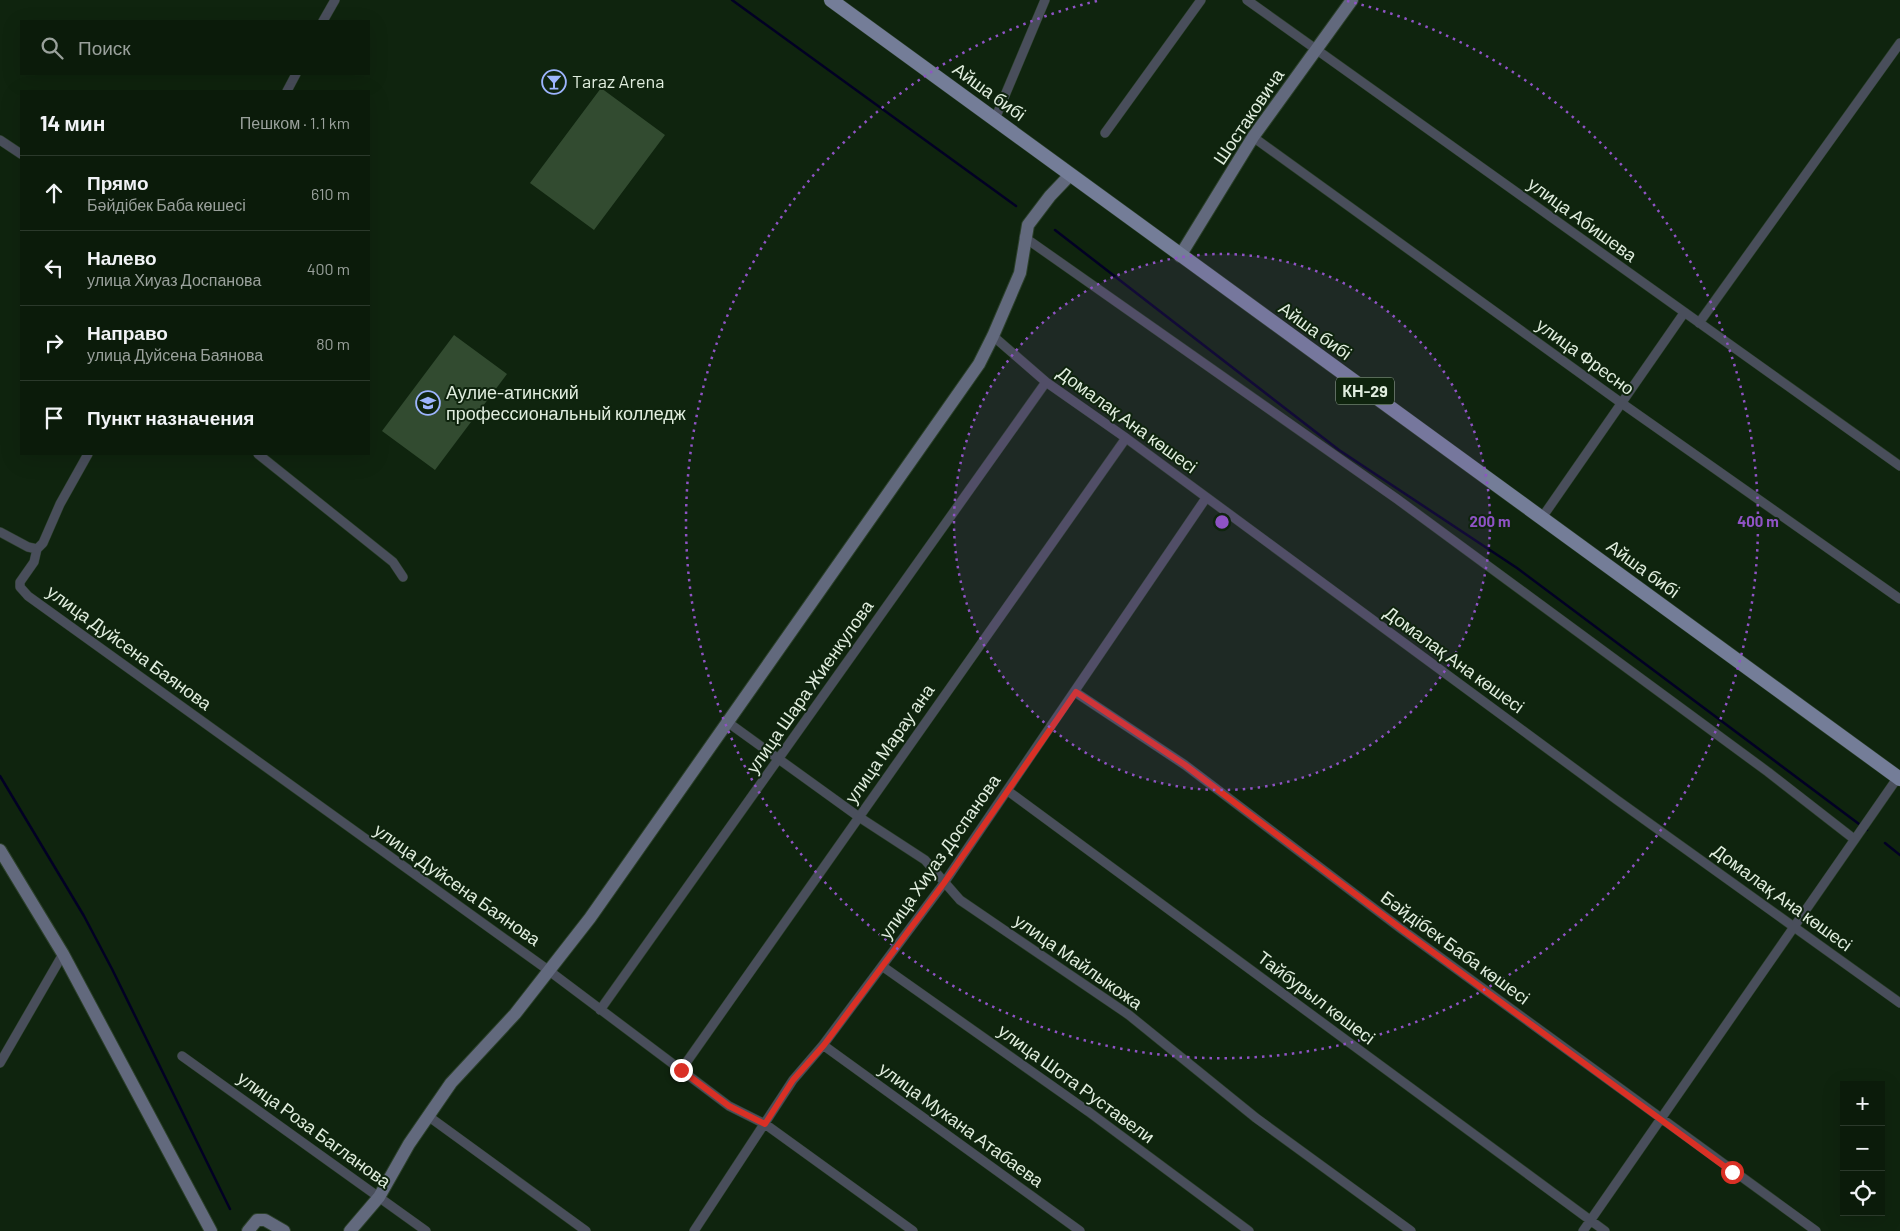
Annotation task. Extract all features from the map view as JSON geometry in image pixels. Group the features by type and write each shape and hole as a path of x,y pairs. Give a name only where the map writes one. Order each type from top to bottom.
{"main road":[{"name":"Айша бибі","path":"832,0 1541,519 1899,777"}],"street":[{"path":"324,20 334,0"},
{"path":"995,119 1045,0"},
{"path":"1105,133 1201,0"},
{"name":"улица Абишева","path":"1246,0 1900,466"},
{"name":"Шостаковича","path":"1180,256 1253,137 1352,0"},
{"path":"1698,323 1900,43"},
{"path":"288,90 295,75"},
{"name":"улица Фресно","path":"1253,137 1620,402 1900,599"},
{"path":"0,140 20,153"},
{"path":"350,1231 379,1197 428,1116 451,1083 490,1044 590,918 726,721 979,364 1020,273 1026,231 1050,196 1070,175"},
{"path":"1026,231 1397,499 1856,836"},
{"path":"1541,519 1620,402 1684,312"},
{"name":"Домалақ Ана көшесі","path":"993,336 1046,382 1126,438 1617,800 1796,927 1900,1004"},
{"name":"улица Шара Жиенкулова","path":"600,1010 781,758 1046,382"},
{"name":"улица Марау ана","path":"681,1070 1126,438"},
{"path":"0,532 28,547 37,548 43,543 60,504 87,455"},
{"path":"259,455 393,562 403,578"},
{"name":"улица Хиуаз Доспанова","path":"694,1231 793,1080 824,1045 944,883 1076,692 1206,498"},
{"name":"улица Дуйсена Баянова","path":"37,548 34,562 20,582 20,587 28,596 548,970 729,1106 765,1124 914,1231"},
{"name":"Бәйдібек Баба көшесі","path":"1076,692 1185,765 1400,928 1816,1231"},
{"name":"улица Майлыкожа","path":"726,721 781,758 859,817 925,860 960,900 1129,1015 1256,1118 1411,1231"},
{"path":"1583,1231 1796,927 1874,810 1899,777"},
{"name":"Тайбурыл көшесі","path":"1008,790 1605,1231"},
{"path":"0,850 63,954 211,1231"},
{"path":"0,1062 63,954"},
{"name":"улица Шота Руставели","path":"882,966 1089,1112 1249,1231"},
{"name":"улица Мукана Атабаева","path":"824,1045 1080,1231"},
{"name":"улица Роза Багланова","path":"182,1056 426,1231"},
{"path":"428,1116 586,1231"},
{"path":"248,1231 257,1220 265,1220 284,1231"}],"green space":[{"path":"601,88 665,135 594,230 530,183"},
{"path":"454,335 507,374 435,470 382,431"}],"waterway":[{"path":"732,0 1016,206"},
{"path":"1055,230 1339,450 1517,568 1867,830"},
{"path":"0,776 84,916 230,1209"},
{"path":"1885,843 1900,855"}],"place":[{"name":"Taraz Arena","path":"554,82"},
{"name":"Аулие-атинский профессиональный колледж","path":"428,403"}],"route":[{"path":"681,1070 729,1106 765,1124 793,1080 824,1045 944,883 1076,692 1185,765 1400,928 1662,1118 1732,1172"}]}
